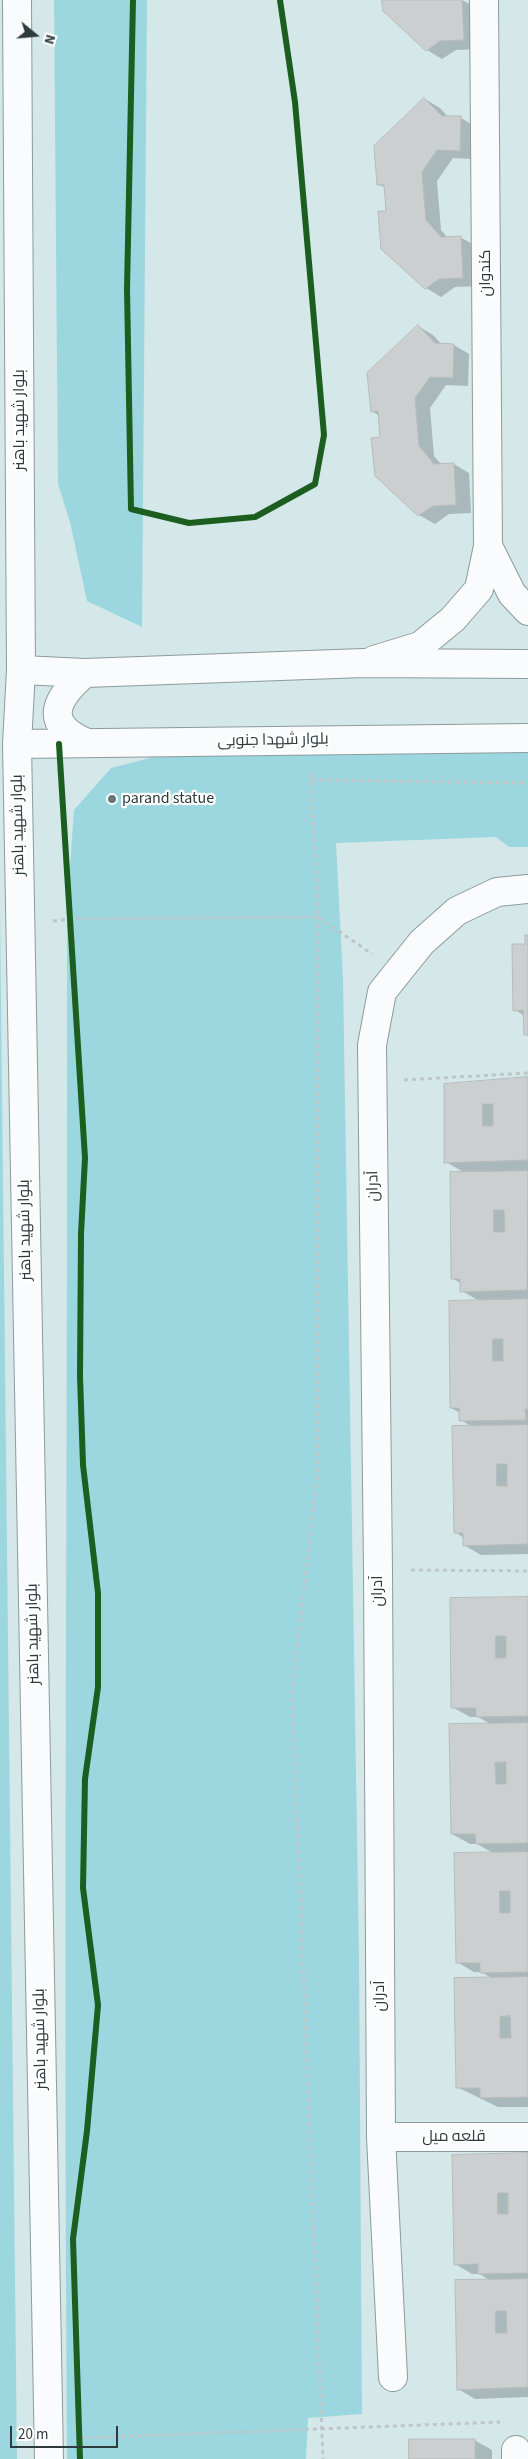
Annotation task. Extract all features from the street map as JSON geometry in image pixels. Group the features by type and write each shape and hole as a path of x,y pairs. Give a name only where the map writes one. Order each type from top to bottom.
{"street":[{"name":"بلوار شهید باهنر","path":"18,0 21,670 18,744 20,925 49,2449"},
{"name":"کندوان","path":"484,0 488,546"},
{"path":"488,546 512,594 528,611"},
{"path":"364,664 420,646 453,619 479,589 488,546"},
{"path":"21,670 84,673 364,664 528,664"},
{"path":"84,673 62,695 57,709 59,721 65,731 87,743"},
{"name":"بلوار شهدا جنوبی","path":"18,744 528,738"},
{"name":"آدران","path":"393,2377 381,2137 378,1570 372,1045 382,992 422,942 457,911 497,892 528,889"},
{"name":"قلعه میل","path":"381,2137 528,2137"}],"path":[{"path":"310,740 318,918 317,1476 292,1693 323,2459"},
{"path":"312,780 528,783"},
{"path":"70,909 71,928"},
{"path":"20,925 70,918 318,918 398,972"},
{"path":"372,1081 528,1073"},
{"path":"378,1570 528,1570"},
{"path":"49,2449 80,2441 323,2428 505,2422"},
{"path":"79,2428 80,2441"}],"shaded area":[{"path":"54,0 147,0 142,627 87,601 70,522 58,484"},
{"path":"528,750 528,847 509,847 496,837 336,843 343,979 359,1957 362,2414 308,2418 306,2459 67,2459 65,2072 67,912 74,810 111,768 173,752 335,755"},
{"path":"0,909 17,2459 0,2459"}],"building":[{"path":"382,0 462,0 464,40 440,41 426,51 383,11"},
{"path":"424,98 442,116 461,116 460,151 437,150 422,172 426,220 441,237 461,236 463,278 439,279 425,289 381,249 378,211 386,211 384,185 377,185 374,146"},
{"path":"418,325 435,343 454,344 453,378 430,377 415,398 419,446 434,464 454,463 456,505 433,506 418,516 375,476 371,438 380,437 378,411 371,412 367,373"},
{"path":"525,935 528,935 528,1035 524,1035 523,1010 513,1011 512,944 525,944"},
{"path":"528,1077 528,1160 444,1163 444,1084","holes":["483,1104 493,1104 493,1126 483,1126"]},
{"path":"528,1171 527,1290 460,1292 460,1279 451,1279 450,1172","holes":["494,1210 504,1210 505,1232 494,1232"]},
{"path":"528,1299 528,1409 525,1409 526,1420 459,1421 459,1408 450,1408 449,1301","holes":["493,1339 503,1339 503,1361 493,1361"]},
{"path":"528,1425 528,1544 463,1546 463,1533 454,1533 452,1426","holes":["497,1464 507,1464 507,1486 497,1486"]},
{"path":"528,1597 528,1716 476,1717 476,1708 451,1708 450,1598","holes":["496,1636 506,1636 506,1658 496,1658"]},
{"path":"528,1723 528,1843 476,1844 475,1834 451,1834 449,1724","holes":["506,1762 506,1784 496,1784 495,1763"]},
{"path":"528,1852 528,1972 480,1973 480,1963 456,1963 454,1853","holes":["500,1891 510,1891 510,1913 500,1913"]},
{"path":"528,1977 528,2097 480,2098 480,2088 456,2088 454,1978","holes":["510,2016 511,2038 500,2038 500,2017"]},
{"path":"528,2153 528,2273 478,2274 478,2264 454,2265 452,2155","holes":["498,2193 508,2193 508,2214 498,2214"]},
{"path":"528,2279 528,2387 457,2390 455,2280","holes":["496,2311 506,2311 507,2333 496,2333"]},
{"path":"409,2439 475,2439 475,2459 409,2459"}],"cycle path":[{"path":"133,0 127,289 131,509 189,523 255,517 315,484 324,435 295,102 280,0"},
{"path":"59,744 85,1158 81,1234 80,1376 83,1465 98,1593 98,1687 85,1779 83,1888 98,2005 87,2131 73,2239 80,2459"}],"place":[{"name":"parand statue","path":"112,799"}]}
